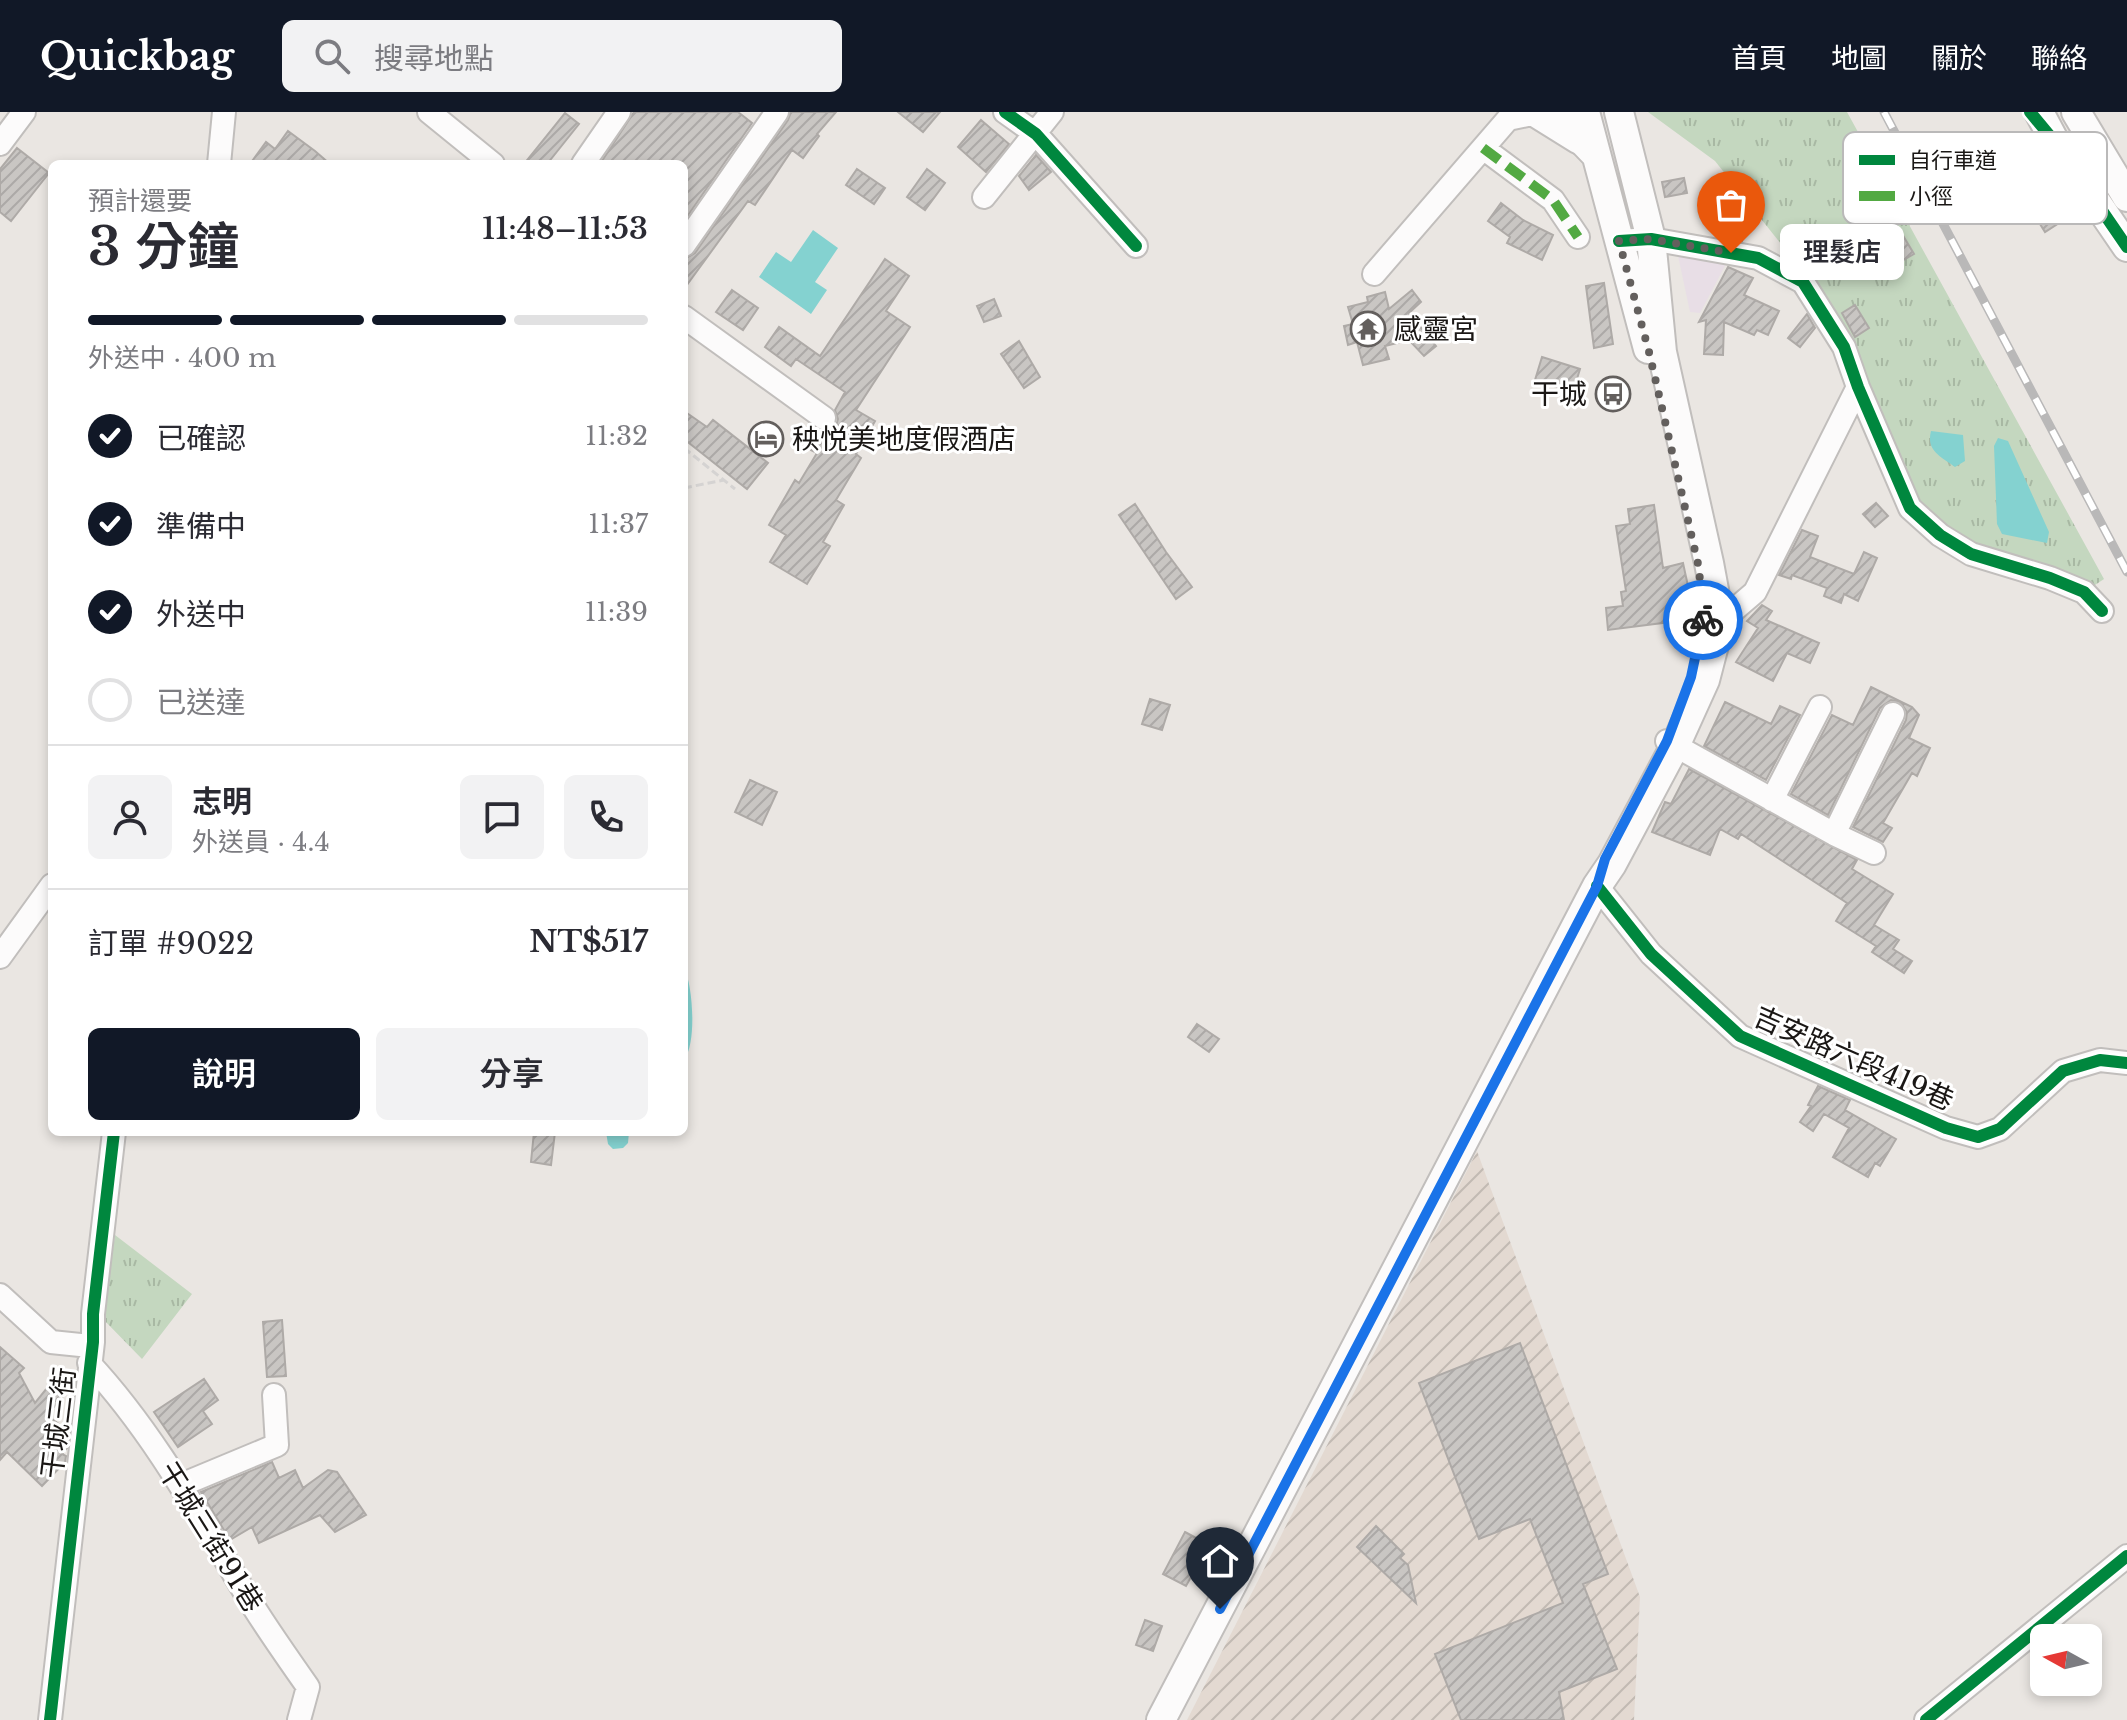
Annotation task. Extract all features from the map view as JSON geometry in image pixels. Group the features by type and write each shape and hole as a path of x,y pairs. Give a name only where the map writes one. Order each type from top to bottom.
{"main road":[{"path":"1562,112 1567,125 1595,154"},
{"path":"1585,112 1649,352 1712,623"},
{"path":"2030,112 2047,132"},
{"path":"2039,112 2050,132"},
{"path":"1161,1720 1597,886 1612,864 1705,680 1712,623 1662,352 1651,239 1621,117"},
{"path":"2107,163 2127,197"},
{"path":"2107,218 2127,247"}],"street":[{"path":"0,144 24,112"},
{"path":"219,160 224,112"},
{"path":"429,112 488,160"},
{"path":"586,160 619,112"},
{"path":"688,239 777,112"},
{"path":"1005,112 1036,134 1136,246"},
{"path":"984,197 1052,112"},
{"path":"1374,274 1508,119 1532,113 1595,154"},
{"path":"1483,148 1553,200 1578,237"},
{"path":"1619,241 1651,239 1758,258 1803,282 1844,347 1910,508 1940,535 1971,554 2050,578 2084,592 2102,611"},
{"path":"688,320 824,418"},
{"path":"1712,623 1755,592 1858,387"},
{"path":"1772,800 1820,707"},
{"path":"1834,834 1893,714"},
{"path":"1671,742 1834,834 1874,853"},
{"name":"吉安路六段419巷","path":"1597,886 1651,954 1740,1036 1946,1128 1978,1137 2000,1129 2063,1071 2100,1060 2127,1063"},
{"path":"0,957 48,891"},
{"name":"干城三街","path":"50,1720 114,1136"},
{"path":"0,1295 51,1342 90,1346 91,1352"},
{"name":"干城三街91巷","path":"91,1352 181,1485 255,1610 308,1687 299,1720"},
{"path":"181,1485 277,1445 274,1395"},
{"path":"1926,1720 2127,1556"}],"path":[{"path":"688,451 735,489"},
{"path":"688,487 724,480"}],"shaded area":[{"path":"1677,251 1727,262 1700,313 1690,312"},
{"path":"1477,1151 1640,1597 1634,1720 1187,1720"}],"green space":[{"path":"1648,112 1847,112 1858,132 1843,132 1843,224 1909,224 2104,579 2089,589 1981,547 1919,505 1832,308 1715,161"},
{"path":"115,1235 192,1294 142,1359 103,1319"}],"water":[{"path":"813,230 838,248 815,282 827,290 811,314 759,277 776,252 791,262"},
{"path":"1931,431 1963,435 1965,461 1955,467 1939,456 1932,448"},
{"path":"1998,438 2008,441 2049,532 2047,543 2002,534 1997,524 1994,446"},
{"path":"688,980 692,1014 688,1052"},
{"path":"607,1136 629,1136 623,1148 613,1149"}],"building":[{"path":"634,112 738,112 752,123 688,215 688,160 603,160"},
{"path":"791,112 836,112 817,134 819,136 803,158 792,150 755,205 748,201 688,284 688,257 695,253"},
{"path":"898,112 940,112 923,132"},
{"path":"565,113 579,124 550,160 527,160"},
{"path":"981,120 1009,144 986,172 958,147"},
{"path":"288,131 325,160 253,160 266,142 275,149"},
{"path":"17,148 48,172 11,221 0,212 0,169"},
{"path":"1036,155 1051,172 1029,190 1019,176"},
{"path":"857,169 885,188 874,204 846,185"},
{"path":"927,169 945,183 925,210 907,197"},
{"path":"1684,178 1687,193 1665,197 1662,182"},
{"path":"1501,203 1523,220 1553,235 1542,260 1507,243 1510,237 1488,221"},
{"path":"1862,224 1896,224 1914,254 1888,269"},
{"path":"2040,224 2057,224 2045,232"},
{"path":"1726,227 1744,229 1742,241 1725,238"},
{"path":"885,259 909,276 886,311 910,327 856,410 875,421 856,454 861,458 836,500 844,505 823,542 830,546 807,584 770,562 786,535 769,525 795,480 799,483 817,453 811,450 822,432 836,426 838,419 835,410 845,392 796,359 791,366 765,347 779,327 820,356"},
{"path":"1728,267 1753,278 1744,295 1779,311 1768,335 1757,330 1754,335 1724,322 1723,355 1704,354 1706,320 1699,322"},
{"path":"1604,283 1613,344 1594,348 1586,286"},
{"path":"732,290 758,308 743,330 716,312"},
{"path":"1412,290 1421,302 1409,313 1436,346 1424,356 1409,340 1385,346 1389,359 1363,365 1357,342 1348,345 1344,326 1353,324 1348,307 1368,302 1367,297 1385,292 1389,309"},
{"path":"994,299 1001,316 984,322 977,306"},
{"path":"1855,305 1869,328 1855,337 1842,313"},
{"path":"1807,314 1815,328 1800,347 1788,338"},
{"path":"1019,341 1040,377 1024,388 1001,354"},
{"path":"1542,357 1580,369 1573,392 1535,380"},
{"name":"秧悦美地度假酒店","path":"688,414 707,427 713,420 768,463 747,489 688,442"},
{"path":"1876,503 1888,516 1875,527 1863,514"},
{"path":"1135,504 1192,587 1176,599 1119,515"},
{"path":"1654,505 1663,568 1683,563 1694,614 1670,619 1670,622 1608,630 1606,608 1623,606 1621,592 1626,591 1616,526 1630,524 1628,509"},
{"path":"1802,530 1818,536 1810,557 1854,574 1864,552 1877,558 1858,601 1844,594 1841,603 1824,596 1827,588 1792,575 1791,579 1779,575"},
{"path":"1762,605 1772,611 1766,620 1819,643 1810,663 1787,653 1773,681 1736,662 1758,628 1747,621"},
{"path":"1871,687 1912,707 1919,715 1909,738 1930,748 1917,776 1912,773 1883,823 1892,828 1883,842 1853,827 1906,720 1907,712 1900,702 1891,700 1880,708 1828,815 1791,794 1832,715 1853,725"},
{"path":"1150,699 1170,705 1162,730 1142,724"},
{"path":"1725,702 1771,724 1780,706 1800,715 1766,780 1704,746"},
{"path":"1689,769 1857,860 1852,869 1893,894 1874,925 1899,940 1893,949 1912,961 1904,973 1872,952 1876,946 1836,921 1847,903 1741,834 1738,839 1720,829 1710,855 1652,832 1665,802 1671,804"},
{"path":"750,780 777,792 762,825 735,812"},
{"path":"1197,1024 1219,1039 1209,1052 1188,1037"},
{"path":"1818,1086 1850,1100 1845,1110 1896,1139 1880,1166 1875,1163 1868,1177 1833,1157 1849,1128 1824,1114 1813,1131 1800,1122 1811,1106 1808,1105"},
{"path":"534,1136 555,1136 551,1165 531,1162"},
{"path":"282,1320 286,1376 267,1377 263,1322"},
{"path":"1520,1343 1608,1574 1583,1584 1617,1669 1559,1692 1564,1720 1461,1720 1435,1654 1563,1603 1530,1519 1479,1539 1419,1383"},
{"path":"0,1347 24,1368 19,1373 35,1403 60,1372 74,1383 47,1415 69,1432 67,1448 62,1454 66,1456 65,1462 42,1486 7,1452 0,1460"},
{"path":"204,1379 218,1400 203,1411 212,1424 178,1447 154,1412"},
{"path":"272,1462 279,1478 295,1470 303,1488 328,1470 337,1472 366,1515 335,1532 320,1515 259,1543 252,1527 230,1540 201,1492"},
{"path":"1376,1526 1404,1554 1400,1558 1408,1565 1416,1603 1357,1547"},
{"path":"1185,1532 1209,1545 1186,1586 1163,1574"},
{"path":"1145,1620 1162,1626 1153,1651 1136,1645"}],"railway":[{"path":"1884,112 1895,132"},
{"path":"1943,224 2127,572"}],"marked path":[{"path":"1483,148 1553,200 1578,237"}],"cycle path":[{"path":"1005,112 1036,134 1136,246"},
{"path":"2030,112 2047,132"},
{"path":"2107,218 2127,247"},
{"path":"1619,241 1651,239 1758,258 1803,282 1844,347 1910,508 1940,535 1971,554 2050,578 2084,592 2102,611"},
{"path":"1597,886 1651,954 1740,1036 1946,1128 1978,1137 2000,1129 2063,1071 2100,1060 2127,1063"},
{"path":"50,1720 114,1136"},
{"path":"1926,1720 2127,1556"}],"way so far":[{"path":"1703,620 1699,568 1649,352 1619,241 1651,239 1731,253"}],"place":[{"name":"理髮店","path":"1731,253"},
{"name":"感靈宮","path":"1368,329"},
{"name":"干城","path":"1613,394"},
{"name":"秧悦美地度假酒店","path":"766,439"}],"route":[{"path":"1220,1609 1597,886 1605,859 1667,741 1691,677 1703,620"}]}
